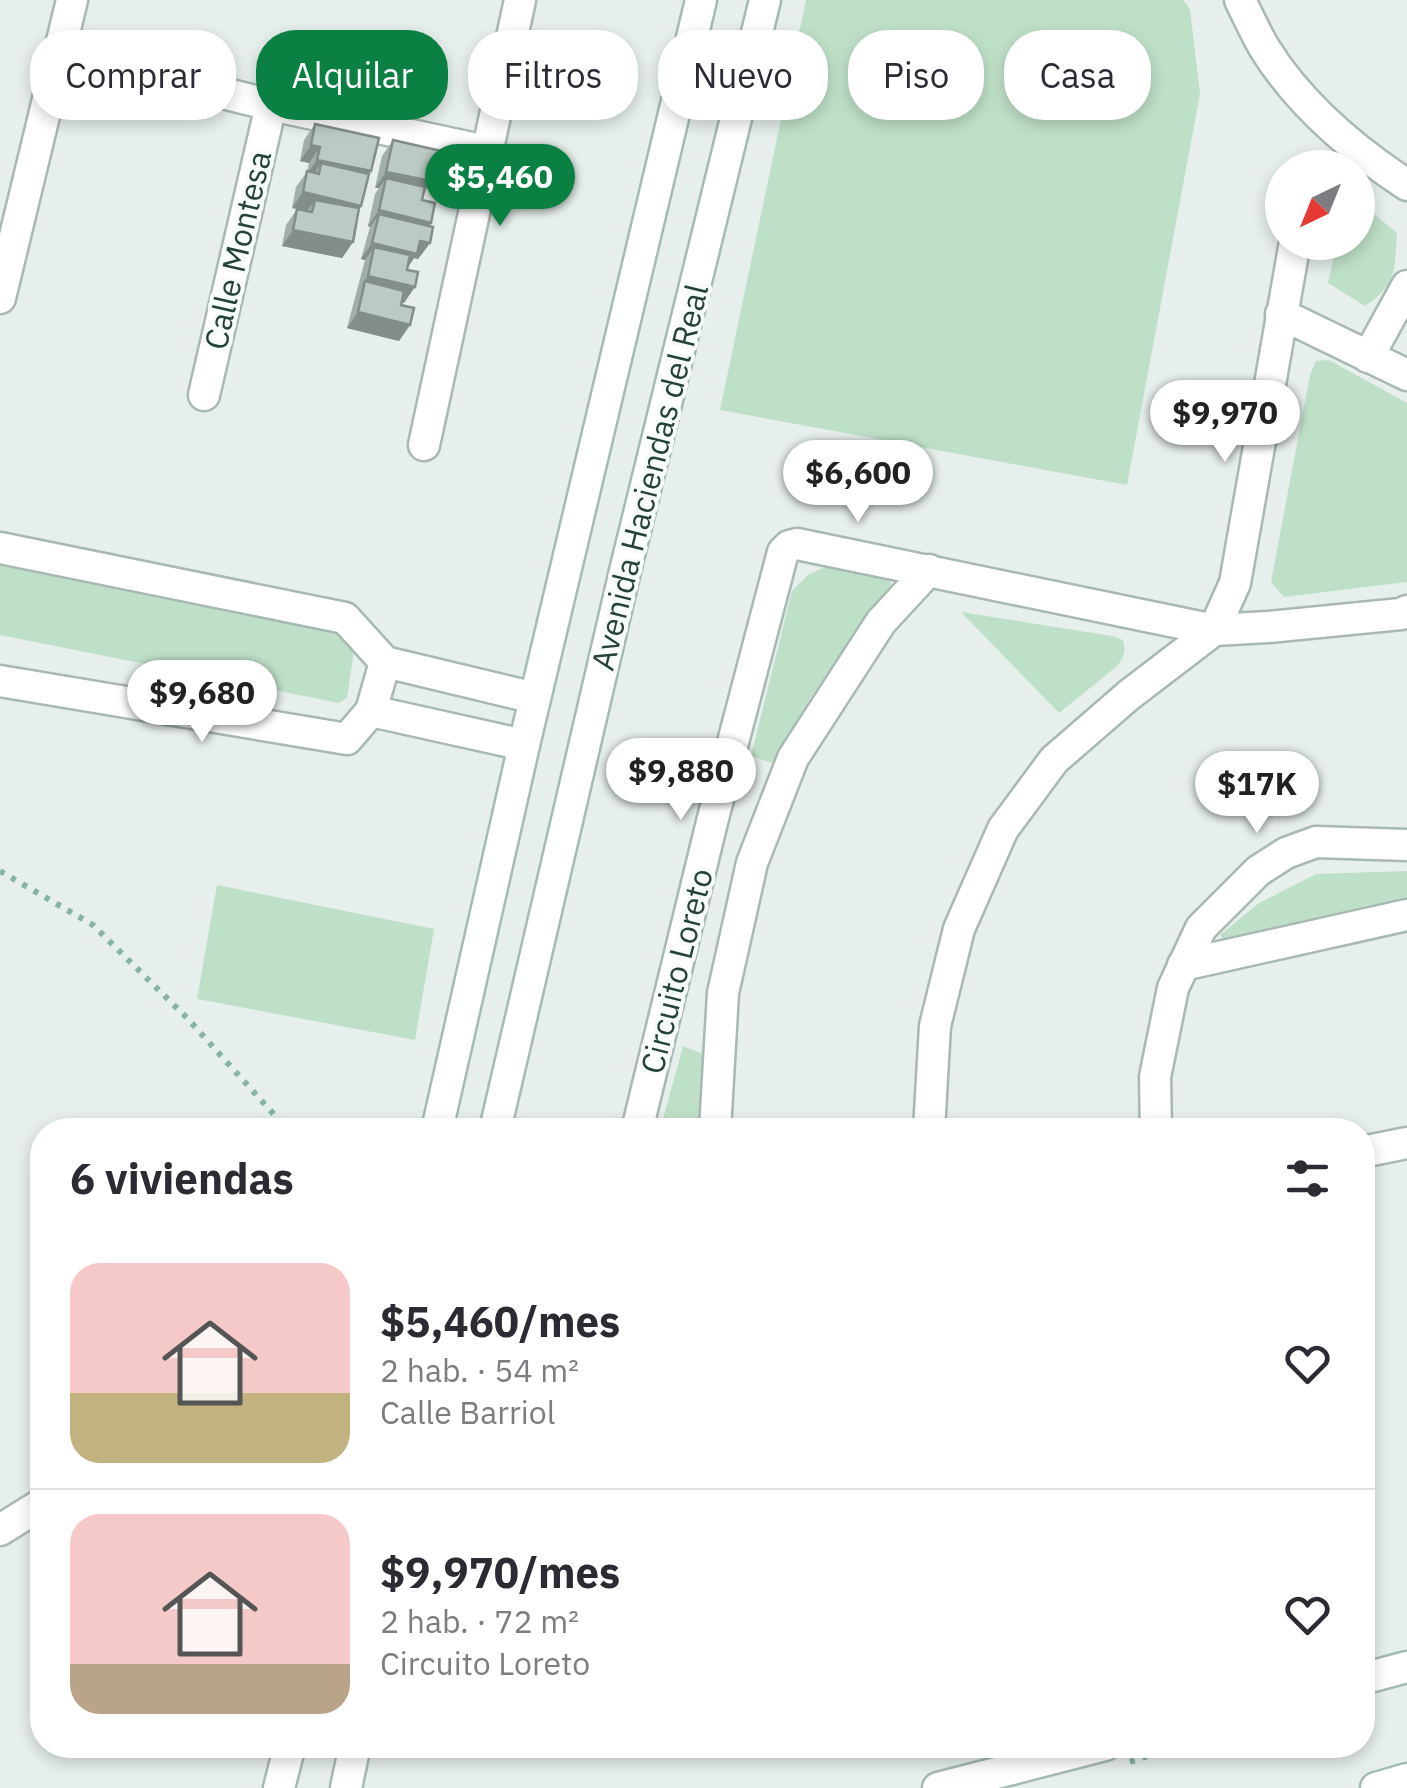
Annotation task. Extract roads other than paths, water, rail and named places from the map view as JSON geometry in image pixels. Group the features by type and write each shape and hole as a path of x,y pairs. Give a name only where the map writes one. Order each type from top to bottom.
{"street":[{"path":"65,30 72,0"},
{"path":"424,445 520,0"},
{"name":"Avenida Haciendas del Real","path":"440,1118 701,0"},
{"name":"Avenida Haciendas del Real","path":"498,1118 626,567 765,0"},
{"path":"1240,0 1266,50 1301,97 1346,142 1407,185"},
{"path":"0,298 44,120"},
{"name":"Calle Montesa","path":"204,394 268,120"},
{"path":"341,120 486,151"},
{"path":"930,1118 935,1026 959,929 1002,829 1054,760 1129,695 1214,630 1235,583 1291,260"},
{"path":"1368,357 1407,286"},
{"path":"1281,314 1407,375"},
{"name":"Circuito Loreto","path":"640,1118 712,822 783,552 789,546 797,544 929,570 1214,630 1407,611"},
{"path":"0,548 344,618 385,662 535,698"},
{"name":"Circuito Loreto","path":"716,1118 723,993 752,863 793,758 881,622 929,570"},
{"path":"0,680 347,739 371,711 385,662"},
{"path":"371,711 524,745"},
{"path":"1156,1118 1155,1077 1173,988 1202,928 1258,870 1286,853 1316,842 1407,844"},
{"path":"1183,966 1407,915"},
{"path":"1375,1149 1407,1142"},
{"path":"0,1530 30,1511"},
{"path":"1375,1676 1407,1667"},
{"path":"279,1788 287,1758"},
{"path":"346,1788 352,1758"},
{"path":"938,1788 1055,1758"},
{"path":"1376,1788 1407,1780"}]}
